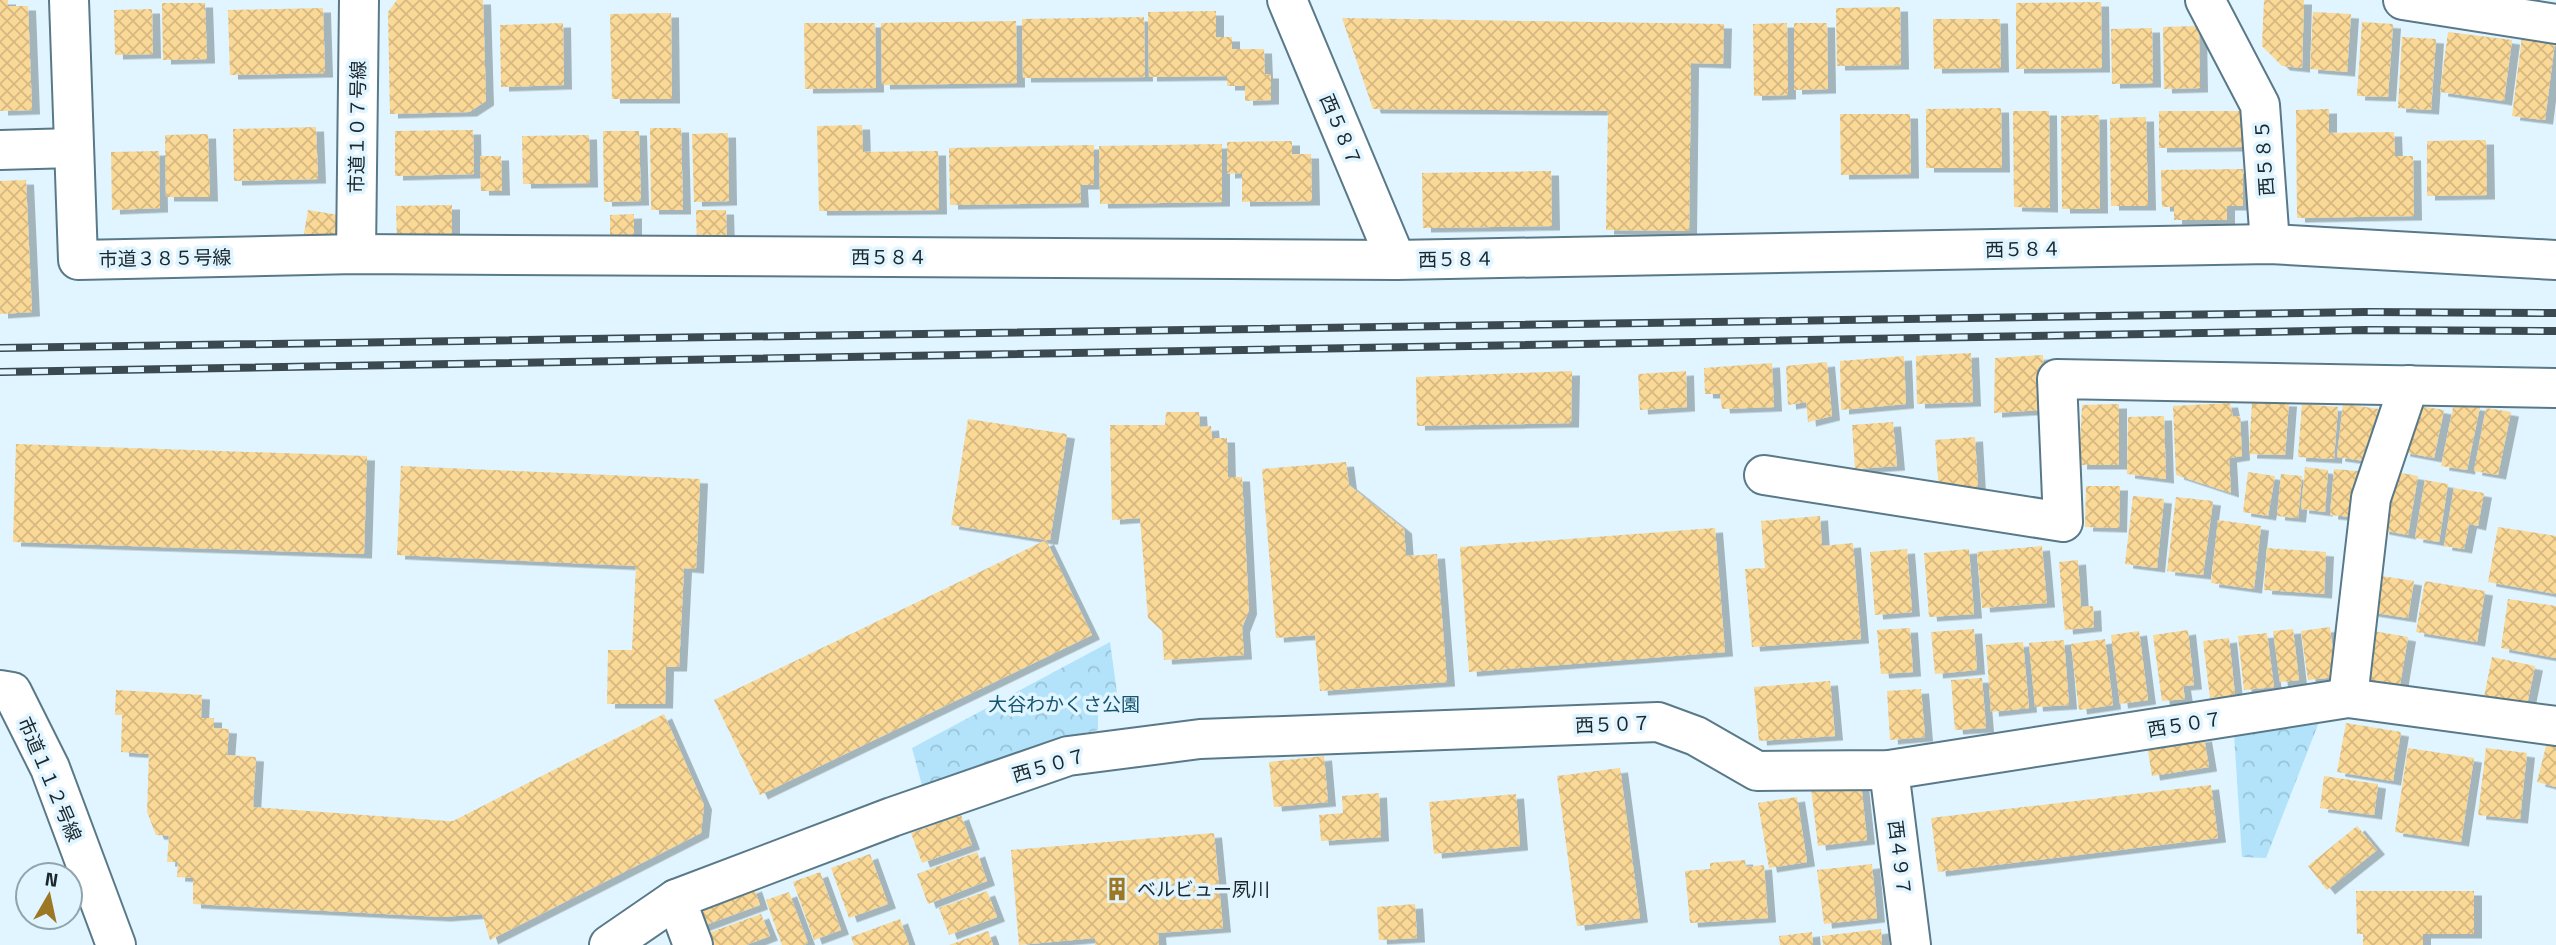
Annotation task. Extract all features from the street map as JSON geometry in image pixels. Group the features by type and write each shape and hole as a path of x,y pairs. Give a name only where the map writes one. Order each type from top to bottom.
{"street":[{"path":"0,150 75,148 69,0"},
{"name":"市道１０７号線","path":"356,254 359,0"},
{"name":"西５８７","path":"1287,0 1396,260"},
{"name":"西５８５","path":"2205,0 2260,105 2270,244"},
{"path":"2403,0 2556,24"},
{"name":"市道３８５号線","path":"75,148 78,260 356,254"},
{"name":"西５８４","path":"356,254 1396,260 2270,244 2556,260"},
{"path":"1764,475 2063,522 2057,379 2556,388"},
{"path":"2348,698 2371,498 2409,385"},
{"name":"市道１１２号線","path":"6,691 50,768 116,945"},
{"name":"西５０７","path":"609,945 676,899 891,817 1068,756 1200,739 1658,722 1696,736 1758,771 1889,770 2348,698 2556,726"},
{"name":"西４９７","path":"1889,770 1911,945"},
{"path":"676,899 693,945"}],"green space":[{"name":"大谷わかくさ公園","path":"1110,642 1118,700 1098,704 1098,730 1062,738 923,789 912,748"},
{"path":"2319,722 2266,858 2242,857 2234,734"}],"building":[{"path":"0,0 8,0 8,6 28,6 32,110 0,111"},
{"path":"397,0 483,0 486,101 469,112 390,114 388,12"},
{"path":"2264,0 2304,0 2302,68 2282,66 2262,46"},
{"path":"2101,2 2102,68 2016,69 2016,3"},
{"path":"162,3 205,3 207,59 163,60"},
{"path":"1900,7 1901,65 1837,66 1836,8"},
{"path":"323,8 325,73 230,75 228,10"},
{"path":"152,9 153,54 115,55 114,10"},
{"path":"1216,11 1216,37 1232,37 1232,49 1264,49 1265,74 1271,74 1271,100 1245,101 1245,86 1227,86 1227,76 1149,77 1148,12"},
{"path":"2313,12 2351,14 2347,72 2310,69"},
{"path":"671,13 672,99 612,99 610,14"},
{"path":"1144,17 1145,77 1023,78 1022,19"},
{"path":"1342,18 1724,24 1723,64 1691,63 1689,231 1606,230 1608,111 1373,109"},
{"path":"1933,19 2000,19 2001,68 1934,69"},
{"path":"1016,21 1017,83 882,85 881,23"},
{"path":"2362,22 2393,24 2388,97 2357,96"},
{"path":"563,23 564,85 501,87 500,25"},
{"path":"804,23 875,23 876,88 805,89"},
{"path":"1787,23 1788,95 1754,96 1753,24"},
{"path":"1794,23 1827,23 1828,89 1794,90"},
{"path":"2199,26 2200,88 2164,89 2163,27"},
{"path":"2152,28 2153,83 2112,84 2111,29"},
{"path":"2448,32 2512,40 2504,101 2440,92"},
{"path":"2402,37 2436,39 2431,110 2398,108"},
{"path":"2522,37 2555,42 2545,120 2512,116"},
{"path":"2001,108 2002,168 1926,168 1926,109"},
{"path":"2329,109 2329,133 2394,132 2395,156 2413,156 2414,216 2297,218 2296,110"},
{"path":"2013,111 2049,111 2050,208 2014,207"},
{"path":"2159,111 2242,111 2242,147 2159,148"},
{"path":"1840,114 1910,114 1911,174 1841,175"},
{"path":"2099,115 2100,209 2062,209 2061,116"},
{"path":"2146,117 2148,206 2111,206 2110,118"},
{"path":"862,125 863,152 938,151 939,210 819,211 817,126"},
{"path":"316,127 318,179 234,181 233,129"},
{"path":"650,128 681,128 683,210 651,210"},
{"path":"473,130 474,174 395,176 395,131"},
{"path":"603,131 639,131 641,201 604,202"},
{"path":"728,133 729,201 694,202 692,134"},
{"path":"208,134 210,197 166,197 165,135"},
{"path":"589,135 590,183 523,184 522,136"},
{"path":"2486,140 2487,195 2427,196 2427,141"},
{"path":"1292,141 1292,154 1311,154 1312,201 1242,202 1242,173 1227,174 1227,142"},
{"path":"1222,144 1222,202 1100,204 1099,146"},
{"path":"1094,145 1094,185 1080,185 1081,203 950,205 949,148"},
{"path":"159,151 160,208 112,210 111,152"},
{"path":"480,156 501,156 502,191 481,191"},
{"path":"2243,169 2243,206 2227,206 2227,220 2174,220 2174,207 2162,207 2161,170"},
{"path":"1551,171 1552,226 1423,228 1422,173"},
{"path":"26,180 32,312 0,314 0,181"},
{"path":"452,205 452,243 397,244 396,206"},
{"path":"308,210 339,215 334,239 304,234"},
{"path":"696,210 726,210 727,242 697,243"},
{"path":"634,214 634,239 610,240 610,215"},
{"path":"1971,353 1973,402 1917,404 1916,356"},
{"path":"2043,355 2044,410 1994,413 1995,358"},
{"path":"1904,356 1906,404 1841,410 1840,361"},
{"path":"1827,362 1832,416 1808,422 1806,402 1788,405 1786,366"},
{"path":"1772,363 1774,407 1722,409 1720,394 1705,394 1704,368"},
{"path":"1572,371 1571,423 1417,426 1416,377"},
{"path":"1686,371 1687,407 1640,410 1638,374"},
{"path":"2252,401 2289,402 2285,455 2249,454"},
{"path":"2230,403 2233,417 2240,416 2242,456 2229,458 2231,493 2176,475 2173,406"},
{"path":"2454,403 2480,407 2467,470 2441,466"},
{"path":"2119,404 2119,465 2079,465 2082,405"},
{"path":"2302,404 2338,407 2334,459 2298,457"},
{"path":"2343,404 2379,409 2372,462 2337,457"},
{"path":"2413,405 2444,410 2434,458 2402,452"},
{"path":"2486,408 2511,412 2498,475 2474,471"},
{"path":"1166,412 1199,412 1200,427 1211,426 1212,438 1227,438 1228,477 1242,477 1249,610 1242,628 1244,655 1164,660 1162,631 1148,618 1140,518 1112,520 1110,425 1165,425"},
{"path":"2164,416 2166,479 2127,474 2128,417"},
{"path":"968,419 1067,434 1050,540 951,525"},
{"path":"1893,422 1897,466 1855,469 1852,425"},
{"path":"1975,437 1978,488 1939,491 1935,440"},
{"path":"16,444 367,456 364,554 13,542"},
{"path":"1346,462 1349,485 1404,529 1406,556 1437,554 1447,682 1320,691 1315,635 1276,638 1262,469"},
{"path":"401,466 700,479 696,569 684,568 679,667 666,667 665,704 607,704 608,650 632,650 636,566 397,555"},
{"path":"2305,467 2328,470 2325,512 2301,509"},
{"path":"2334,469 2359,471 2354,517 2330,515"},
{"path":"2390,471 2418,476 2408,535 2381,530"},
{"path":"2248,472 2275,476 2268,516 2243,512"},
{"path":"2281,474 2302,476 2298,518 2277,516"},
{"path":"2425,480 2448,484 2439,542 2415,538"},
{"path":"2086,486 2120,486 2119,528 2085,527"},
{"path":"2454,488 2484,493 2478,526 2469,524 2464,549 2444,546"},
{"path":"2133,496 2164,499 2157,568 2125,564"},
{"path":"2176,497 2213,501 2203,575 2167,571"},
{"path":"1820,516 1822,546 1853,543 1861,639 1752,647 1745,569 1765,568 1761,521"},
{"path":"2218,520 2261,526 2254,589 2211,583"},
{"path":"2498,527 2556,536 2556,594 2488,582"},
{"path":"1715,528 1725,652 1469,672 1460,547"},
{"path":"1046,540 1092,635 760,795 714,700"},
{"path":"2042,546 2047,603 1982,608 1977,552"},
{"path":"2267,548 2326,552 2324,594 2264,590"},
{"path":"1907,549 1912,612 1875,615 1870,552"},
{"path":"1969,549 1974,614 1929,617 1924,553"},
{"path":"2078,560 2081,607 2093,606 2094,627 2065,630 2059,562"},
{"path":"2375,575 2414,581 2408,618 2369,612"},
{"path":"2425,581 2485,591 2477,642 2416,632"},
{"path":"2508,599 2556,606 2556,658 2501,648"},
{"path":"2330,627 2336,677 2308,680 2301,631"},
{"path":"1910,628 1913,672 1881,674 1877,630"},
{"path":"1974,629 1977,670 1935,674 1931,632"},
{"path":"2293,629 2299,680 2280,682 2273,631"},
{"path":"2188,630 2194,685 2183,686 2185,699 2162,701 2153,635"},
{"path":"2139,631 2148,700 2120,704 2111,635"},
{"path":"2373,631 2408,637 2400,685 2365,680"},
{"path":"2267,633 2274,687 2244,690 2238,636"},
{"path":"2229,638 2235,695 2210,698 2203,641"},
{"path":"2105,639 2113,705 2079,710 2071,644"},
{"path":"2064,640 2069,705 2035,707 2029,643"},
{"path":"2023,642 2029,708 1991,712 1986,645"},
{"path":"2492,657 2535,666 2527,705 2484,697"},
{"path":"1982,678 1986,728 1955,730 1951,680"},
{"path":"1830,681 1835,736 1759,741 1754,687"},
{"path":"1921,689 1925,737 1890,740 1887,691"},
{"path":"116,690 202,695 201,718 214,718 214,728 229,729 227,755 256,757 253,807 447,821 453,821 664,714 704,805 701,833 490,940 482,914 443,917 193,904 193,878 177,877 178,862 167,862 169,836 156,835 147,812 149,754 121,752 122,715 115,715"},
{"path":"2346,723 2401,732 2393,781 2337,772"},
{"path":"2204,737 2209,767 2152,776 2147,745"},
{"path":"2547,742 2556,745 2556,787 2537,782"},
{"path":"2408,748 2474,758 2461,842 2395,832"},
{"path":"2486,748 2527,753 2520,819 2478,815"},
{"path":"1324,756 1328,802 1274,807 1269,762"},
{"path":"1620,768 1640,918 1577,926 1557,776"},
{"path":"2324,776 2378,784 2374,815 2320,808"},
{"path":"1861,783 1867,840 1818,846 1811,788"},
{"path":"2211,785 2218,838 1938,872 1931,818"},
{"path":"1379,793 1381,837 1321,841 1319,815 1343,813 1342,796"},
{"path":"1516,794 1520,846 1434,854 1429,802"},
{"path":"1797,797 1807,862 1769,868 1758,803"},
{"path":"961,815 972,845 922,863 911,833"},
{"path":"2357,826 2377,850 2327,890 2308,866"},
{"name":"ベルビュー夙川","path":"1214,833 1223,928 1158,933 1159,945 1095,945 1095,938 1019,945 1011,850"},
{"path":"977,852 987,881 928,904 917,874"},
{"path":"870,854 888,904 849,918 831,868"},
{"path":"1745,860 1746,867 1764,865 1768,918 1690,923 1685,871 1710,869 1710,863"},
{"path":"1872,864 1877,918 1824,924 1817,870"},
{"path":"820,872 841,930 814,940 793,882"},
{"path":"754,887 760,905 700,927 693,909"},
{"path":"987,891 997,917 949,935 939,908"},
{"path":"2356,891 2474,891 2474,934 2423,934 2423,945 2363,945 2363,934 2357,934"},
{"path":"789,892 808,943 804,945 782,945 766,900"},
{"path":"1415,904 1417,938 1379,940 1377,907"},
{"path":"761,914 770,936 746,945 707,945 703,935"},
{"path":"900,919 909,945 854,945 851,937"},
{"path":"1881,929 1882,945 1823,945 1822,936"},
{"path":"988,931 993,945 949,945"},
{"path":"1812,932 1813,945 1780,945 1779,936"}],"railway":[{"path":"0,348 2365,312 2556,313"},
{"path":"0,372 2366,330 2556,331"}],"place":[{"name":"ベルビュー夙川","path":"1117,889"}]}
